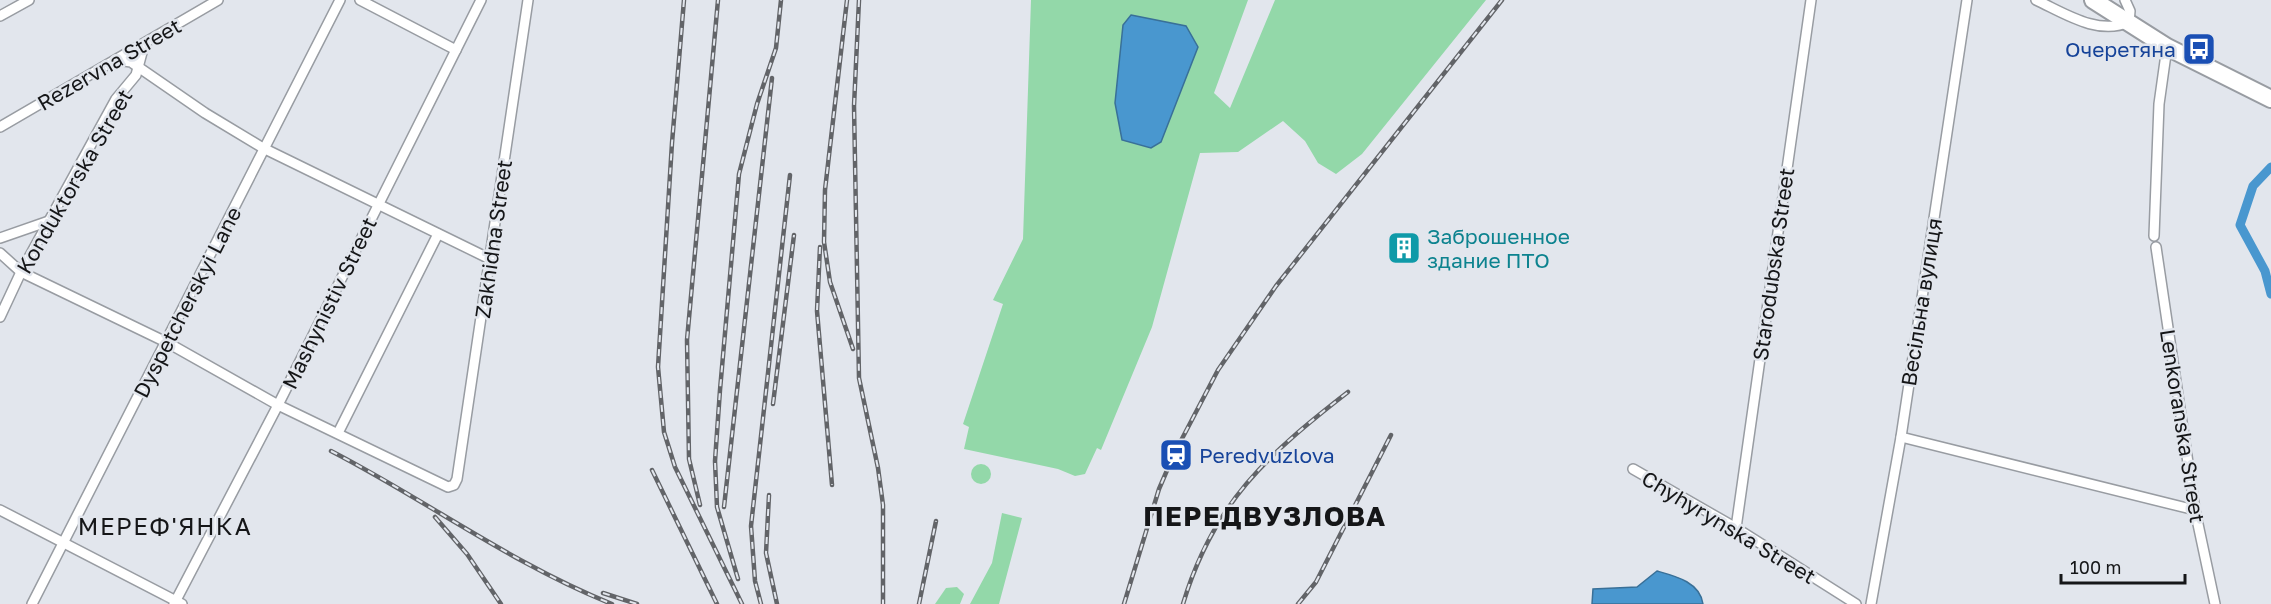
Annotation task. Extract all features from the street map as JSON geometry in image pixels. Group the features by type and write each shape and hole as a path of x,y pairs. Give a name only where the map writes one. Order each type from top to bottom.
{"highway":[{"path":"2093,0 2167,46 2271,99"}],"street":[{"path":"0,16 29,0"},
{"name":"Rezervna Street","path":"0,127 218,0"},
{"name":"Dyspetcherskyi Lane","path":"32,604 168,342 263,148 340,0"},
{"path":"360,0 456,50"},
{"name":"Mashynistiv Street","path":"177,603 481,0"},
{"name":"Zakhidna Street","path":"338,433 448,487 454,486 457,479 528,0"},
{"name":"Starodubska Street","path":"1736,528 1811,0"},
{"name":"Весільна вулиця","path":"1871,604 1901,437 1967,0"},
{"path":"2036,0 2103,27 2118,27 2129,22 2130,11 2125,0"},
{"name":"Konduktorska Street","path":"0,317 21,272 116,99 136,75 144,45"},
{"path":"2154,236 2159,104 2167,46"},
{"path":"117,60 132,62 205,113 263,148 490,259"},
{"path":"0,238 49,221"},
{"path":"0,252 21,272 168,342 278,405 338,433 438,234"},
{"name":"Lenkoranska Street","path":"2156,247 2195,510 2215,604"},
{"path":"1901,437 2195,510"},
{"name":"Chyhyrynska Street","path":"1633,470 1736,528 1856,604"},
{"path":"0,510 177,603"}],"green space":[{"path":"1031,0 1248,0 1214,93 1230,108 1275,0 1486,0 1362,154 1336,174 1318,163 1305,141 1283,121 1238,152 1200,153 1152,327 1101,450 1097,448 1085,474 1075,476 1058,469 964,449 969,427 963,424 1003,304 993,300 1023,239"},
{"path":"981,464 988,467 991,474 988,481 981,484 974,481 971,474 974,467"},
{"path":"1002,513 1022,518 999,604 970,604 992,563"},
{"path":"957,587 964,594 960,604 935,604 946,588"}],"water":[{"path":"1131,15 1186,26 1198,47 1161,142 1151,148 1122,140 1115,103 1123,25"},
{"path":"1657,571 1692,585 1701,596 1703,604 1592,604 1593,589 1637,587"}],"waterway":[{"path":"2271,167 2253,186 2240,225 2265,271 2271,294"}],"railway":[{"path":"684,0 672,143 658,367 664,432 675,467 742,604"},
{"path":"700,505 689,459 687,340 718,0"},
{"path":"738,579 717,507 715,461 720,390 739,174 757,104 776,48 781,0"},
{"path":"847,0 825,190 824,242 830,282 853,349"},
{"path":"859,0 854,106 859,378 878,468 883,505 883,604"},
{"path":"1124,604 1159,489 1174,454 1218,370 1276,286 1502,0"},
{"path":"724,507 772,78"},
{"path":"761,604 755,581 751,526 790,175"},
{"path":"773,404 794,235"},
{"path":"820,247 817,311 832,485"},
{"path":"1183,604 1195,568 1210,537 1227,509 1247,483 1293,437 1348,392"},
{"path":"1298,604 1316,582 1391,435"},
{"path":"331,451 504,551 575,588 612,604"},
{"path":"652,470 717,604"},
{"path":"769,495 766,553 777,604"},
{"path":"435,517 467,554 501,604"},
{"path":"919,604 936,521"},
{"path":"603,593 637,604"}],"place":[{"name":"Очеретяна","path":"2199,49"},
{"name":"Заброшенное здание ПТО","path":"1404,248"},
{"name":"Peredvuzlova","path":"1176,455"}],"district":[{"name":"ПЕРЕДВУЗЛОВА","path":"1265,516"},
{"name":"МЕРЕФ'ЯНКА","path":"165,525"}]}
